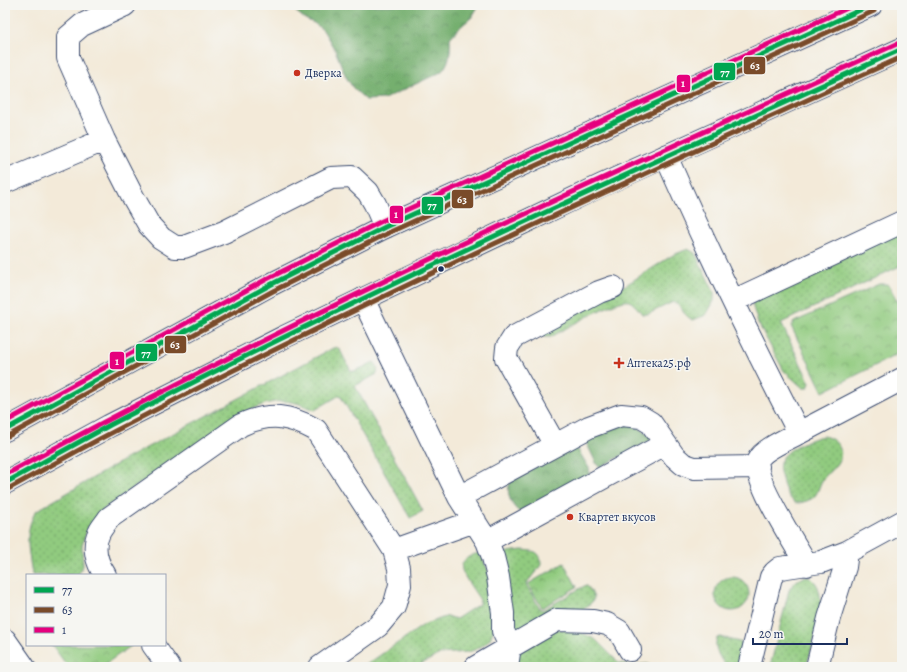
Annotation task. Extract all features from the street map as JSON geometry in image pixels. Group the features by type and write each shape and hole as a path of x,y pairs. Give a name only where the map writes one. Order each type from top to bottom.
{"main road":[{"path":"125,5 82,25 68,37 68,58 104,140 133,197 149,225 161,238 175,247 184,246 224,232 331,178 352,177 368,192 385,227"},
{"path":"5,430 270,285 385,227 871,5"},
{"path":"5,483 130,415 284,337 600,186 902,49"},
{"path":"5,182 104,140"},
{"path":"666,156 748,334 799,433"},
{"path":"733,301 902,222"},
{"path":"555,445 506,358 508,348 514,337 599,292 613,287"},
{"path":"363,299 459,497 487,541 498,577 503,613 503,631 509,657"},
{"path":"807,565 775,512 760,477 758,459 767,450 902,379"},
{"path":"459,497 589,427 621,415 641,417 651,423 674,456 683,464 694,468 758,467"},
{"path":"104,574 97,562 95,547 98,534 110,518 241,425 253,419 276,416 300,421 316,430 394,550 399,568 400,585 394,607 378,626 320,667"},
{"path":"487,541 665,444"},
{"path":"394,550 475,521"},
{"path":"749,667 771,577 775,572 780,568 821,562 847,552 902,522"},
{"path":"817,667 829,618 845,567 847,552"},
{"path":"476,667 509,657 557,620 593,621 607,624 618,631 630,650"},
{"path":"5,640 24,667"},
{"path":"154,646 168,667"}],"green space":[{"path":"288,5 479,5 472,17 450,38 449,56 446,65 441,72 384,99 366,100 353,88 346,77 335,50 323,30 314,23 305,19"},
{"path":"902,230 902,265 781,323 810,383 808,388 803,388 784,371 758,323 752,304 756,299"},
{"path":"688,249 695,253 714,292 714,301 706,315 693,320 673,302 648,314 642,314 631,302 623,301 590,315 551,337 544,337 541,332 621,288 673,255"},
{"path":"879,284 887,284 889,286 902,309 902,352 823,392 791,326 794,322"},
{"path":"337,347 340,350 351,371 355,371 374,362 376,365 378,369 377,374 355,386 423,511 410,518 340,395 315,410 300,404 284,401 269,403 235,417 104,509 87,530 82,546 83,566 79,574 32,574 28,535 29,527 36,511 129,457"},
{"path":"630,421 654,439 600,467 597,465 585,440"},
{"path":"823,436 832,439 838,445 841,453 840,457 837,464 826,476 813,498 800,503 795,503 789,496 784,486 780,471 780,463 782,458 798,445"},
{"path":"575,445 589,468 590,474 519,512 509,497 508,489 511,480"},
{"path":"522,550 534,551 538,554 541,560 541,565 526,584 540,609 543,610 586,585 590,589 594,598 592,602 582,611 516,634 509,630 502,556 508,552"},
{"path":"480,553 492,579 494,629 490,639 485,644 468,652 440,654 416,667 363,667 425,624 448,616 456,619 479,604 480,600 462,570 462,563 467,558"},
{"path":"564,563 577,587 542,608 528,584"},
{"path":"807,576 815,582 820,592 821,604 816,632 806,667 770,667 789,590 797,581"},
{"path":"729,577 735,577 739,578 746,584 749,594 748,601 742,608 735,611 729,611 725,610 718,604 715,597 715,591 716,587 722,580"},
{"path":"556,629 575,630 595,639 619,663 630,665 648,664 653,667 515,667 516,658 523,648"},
{"path":"721,637 743,643 744,646 741,667 726,667 718,653 716,646 717,638"},
{"path":"53,646 131,646 101,667 68,667"}],"transit line":[{"name":"1","path":"5,422 267,279 382,221 854,5"},
{"name":"77","path":"5,430 270,285 385,227 871,5"},
{"name":"63","path":"8,436 273,291 388,233 874,11"},
{"name":"1","path":"5,475 115,416 336,304 448,250 899,43"},
{"name":"77","path":"5,483 110,425 306,326 504,232 902,49"},
{"name":"63","path":"8,489 100,439 308,333 505,239 902,57"}],"place":[{"name":"Дверка","path":"297,73"},
{"name":"Аптека25.рф","path":"619,363"},
{"name":"Квартет вкусов","path":"570,517"}]}
